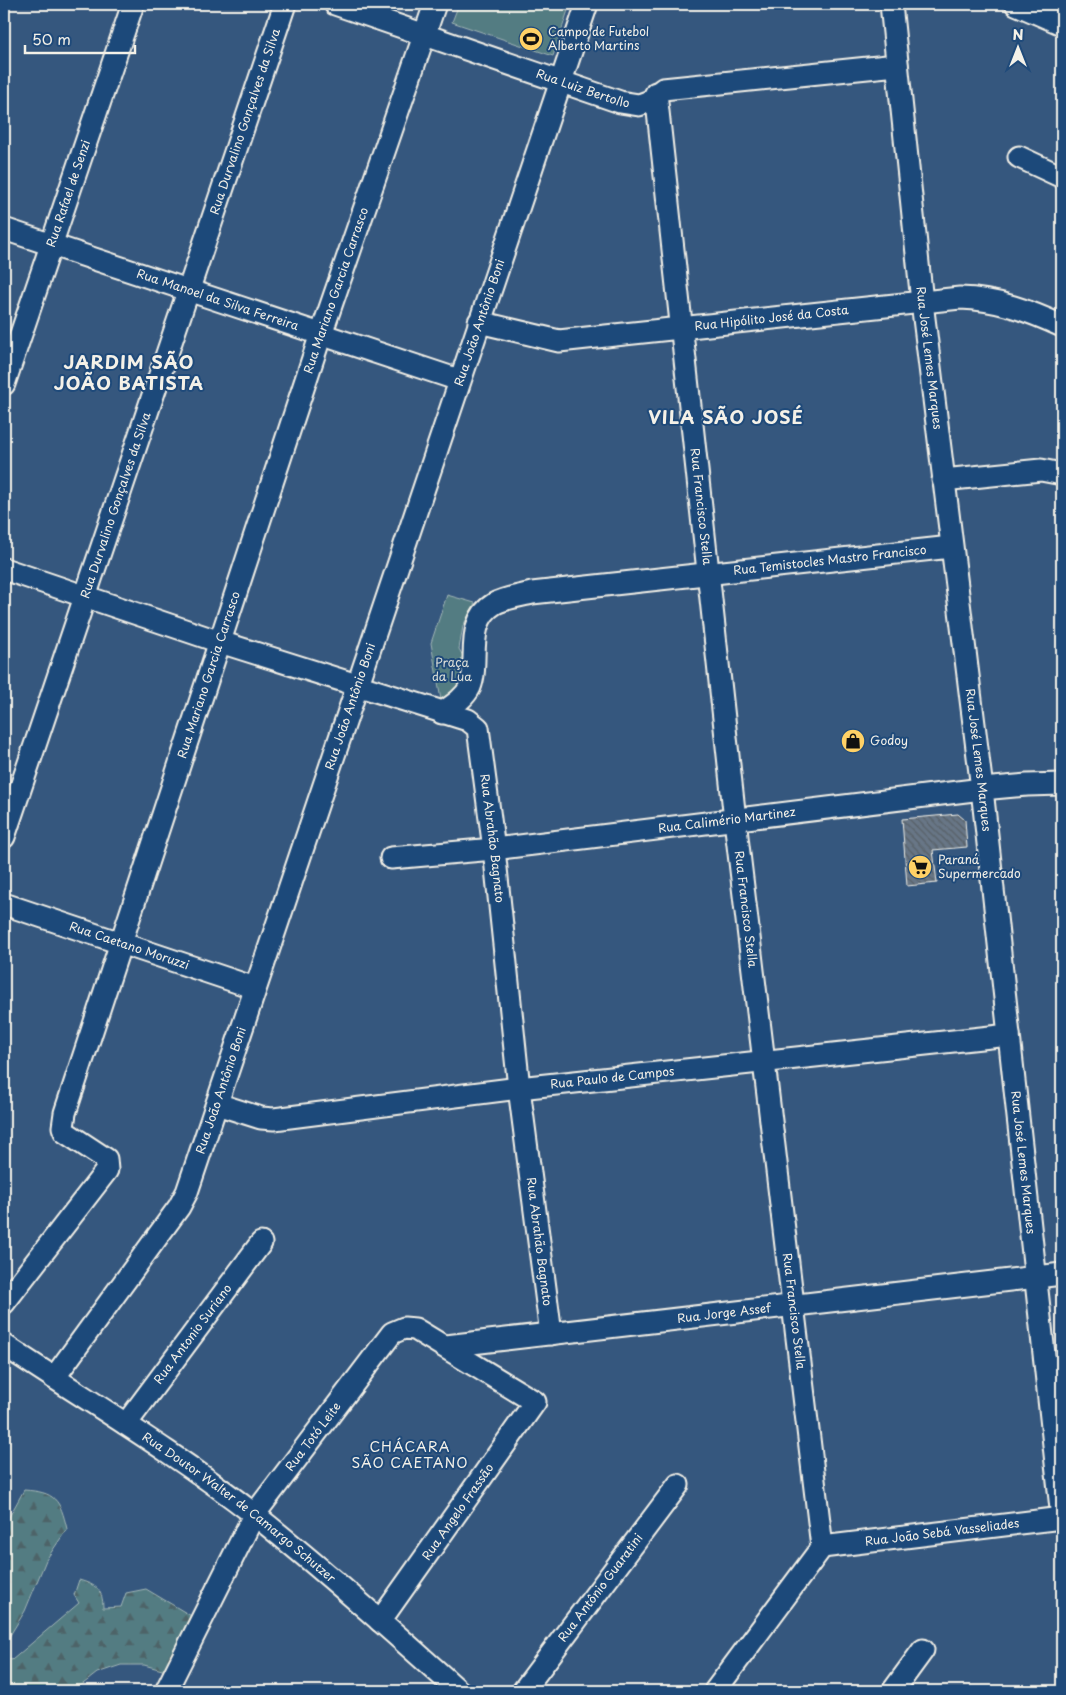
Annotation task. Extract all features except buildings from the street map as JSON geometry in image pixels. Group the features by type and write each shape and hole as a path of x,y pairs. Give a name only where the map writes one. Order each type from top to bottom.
{"street":[{"name":"Rua Rafael de Senzi","path":"4,384 133,4"},
{"name":"Rua Durvalino Gonçalves da Silva","path":"4,837 285,4"},
{"name":"Rua Luiz Bertollo","path":"334,4 620,102 639,105 650,101 656,93 663,89 897,65"},
{"name":"Rua Mariano Garcia Carrasco","path":"4,1303 107,1170 106,1159 65,1132 63,1122 120,942 321,334 435,4"},
{"name":"Rua João Antônio Boni","path":"54,1378 179,1208 187,1192 587,4"},
{"name":"Rua José Lemes Marques","path":"891,4 922,302 982,789 1062,1518"},
{"path":"1016,4 1062,24"},
{"name":"Rua Francisco Stella","path":"656,93 735,820 822,1547"},
{"path":"1019,157 1062,177"},
{"name":"Rua Manoel da Silva Ferreira","path":"4,230 459,380"},
{"name":"Rua Hipólito José da Costa","path":"479,322 559,341 922,302 980,298 1018,306 1062,326"},
{"path":"943,480 1041,470 1062,474"},
{"name":"Rua Temistocles Mastro Francisco","path":"708,575 951,547"},
{"path":"4,569 220,642 442,713 460,701 470,686 476,631 485,611 495,603 532,593 708,575"},
{"name":"Rua Abrahão Bagnato","path":"442,713 468,720 478,728 494,848 519,1088 551,1334"},
{"name":"Rua Calimério Martinez","path":"391,858 735,820 982,789 1062,784"},
{"name":"Rua Caetano Moruzzi","path":"4,904 255,988"},
{"name":"Rua Paulo de Campos","path":"217,1104 261,1118 274,1119 519,1088 1009,1035"},
{"name":"Rua Antonio Suriano","path":"126,1424 262,1243"},
{"name":"Rua Jorge Assef","path":"446,1346 792,1304 1062,1274"},
{"name":"Rua Totó Leite","path":"166,1691 254,1515 392,1333 404,1328 415,1329 446,1346 535,1402"},
{"name":"Rua Doutor Walter de Camargo Schutzer","path":"4,1345 126,1424 254,1515 380,1621 459,1691"},
{"name":"Rua Angelo Frassão","path":"380,1621 535,1402"},
{"name":"Rua Antônio Guaratini","path":"523,1691 678,1485"},
{"name":"Rua João Sebá Vasseliades","path":"822,1547 1062,1518"},
{"path":"715,1691 822,1547"},
{"path":"893,1691 923,1650"}],"green space":[{"name":"Campo de Futebol Alberto Martins","path":"459,4 570,4 553,56 452,22"},
{"name":"Praça da Lua","path":"447,595 475,603 463,626 459,649 468,665 468,677 447,700 441,700 431,643"},
{"path":"24,1490 43,1493 54,1499 62,1511 67,1529 46,1560 25,1611 4,1645 4,1526"},
{"path":"79,1580 94,1586 100,1592 103,1608 121,1607 126,1593 146,1589 193,1617 166,1671 144,1665 121,1665 97,1673 74,1691 4,1691 4,1657 12,1660 79,1603 74,1595"}],"place":[{"name":"Campo de Futebol Alberto Martins","path":"531,39"},
{"name":"Godoy","path":"853,741"},
{"name":"Paraná Supermercado","path":"920,867"}],"district":[{"name":"JARDIM SÃO JOÃO BATISTA","path":"129,373"},
{"name":"VILA SÃO JOSÉ","path":"726,418"},
{"name":"CHÁCARA SÃO CAETANO","path":"410,1455"}]}
